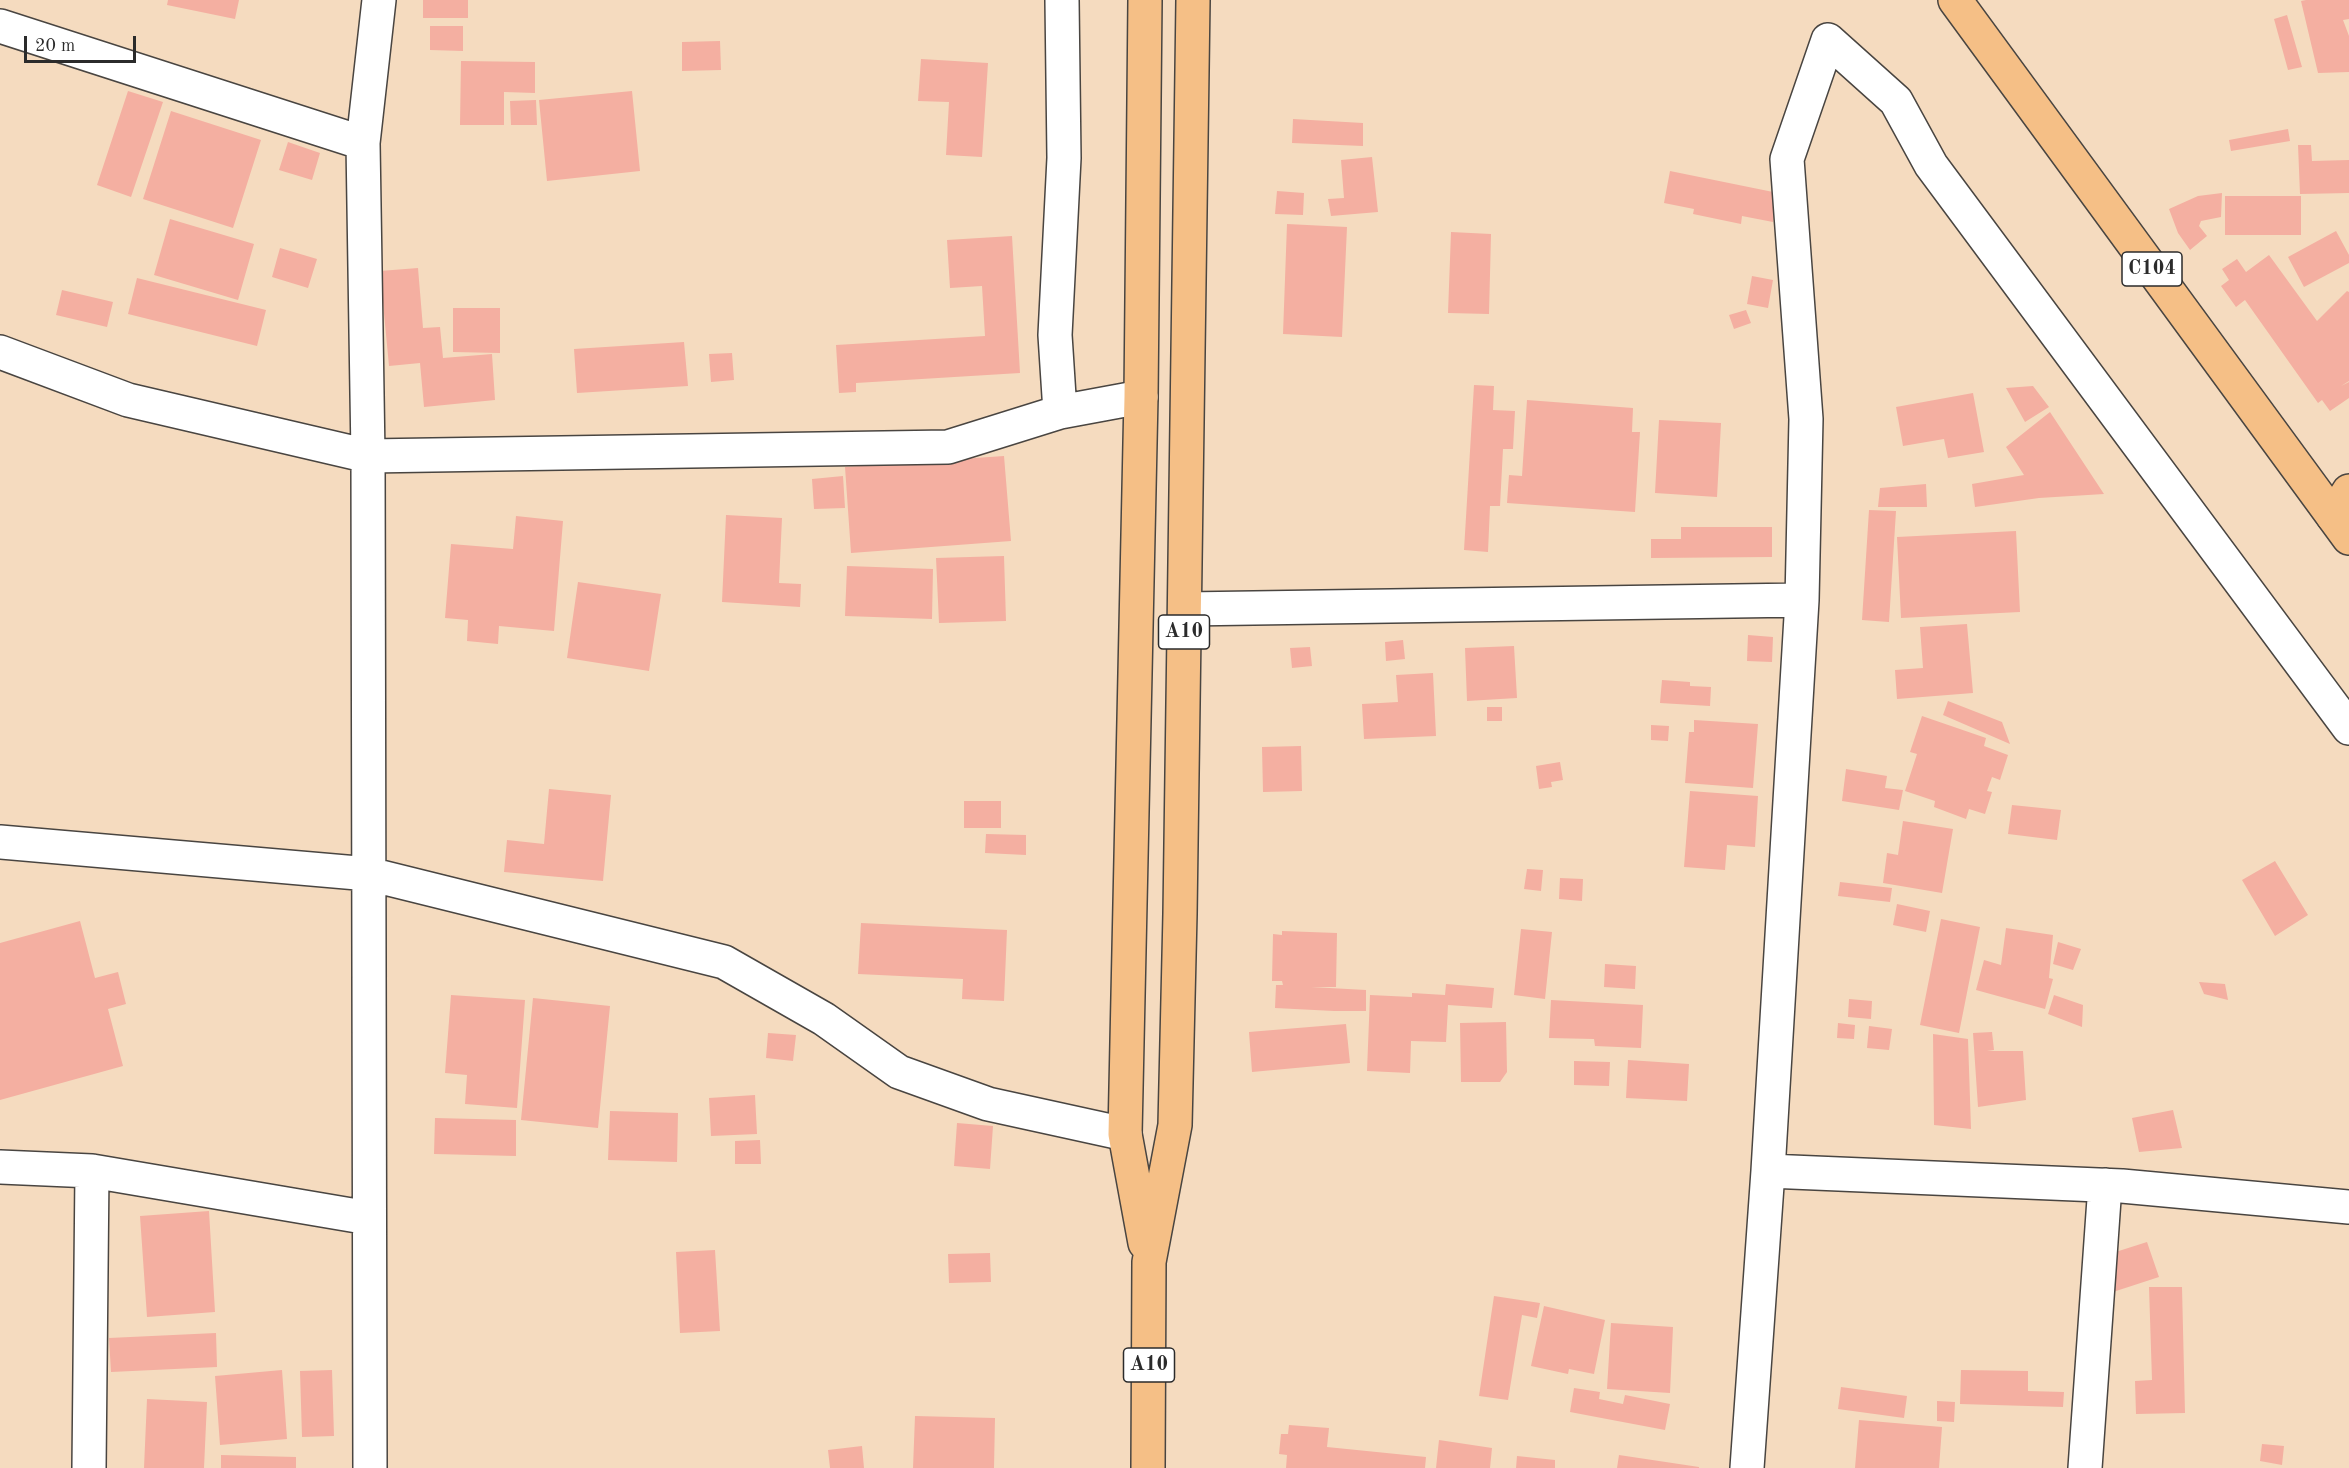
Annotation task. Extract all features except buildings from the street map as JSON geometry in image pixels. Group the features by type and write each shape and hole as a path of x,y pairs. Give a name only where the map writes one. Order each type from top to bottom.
{"highway":[{"name":"A10","path":"1145,0 1141,397 1125,1134 1149,1262"},
{"name":"A10","path":"1148,1468 1149,1262 1175,1125 1193,0"},
{"name":"C104","path":"1955,0 2344,515"}],"street":[{"path":"370,1468 368,456 363,143 379,0"},
{"path":"1060,412 1055,335 1064,158 1062,0"},
{"path":"0,26 363,143"},
{"path":"1747,1468 1768,1171 1802,600 1806,419 1787,159 1828,40 1896,101 1931,165 2349,728"},
{"path":"0,352 128,400 368,456 948,447 1060,412 1141,397"},
{"path":"1185,609 1802,600"},
{"path":"0,842 369,874 724,962 824,1019 899,1072 988,1104 1125,1134"},
{"path":"0,1167 92,1172 369,1218"},
{"path":"1768,1171 2105,1185 2349,1207"},
{"path":"89,1468 92,1172"},
{"path":"2085,1468 2105,1185"}]}
